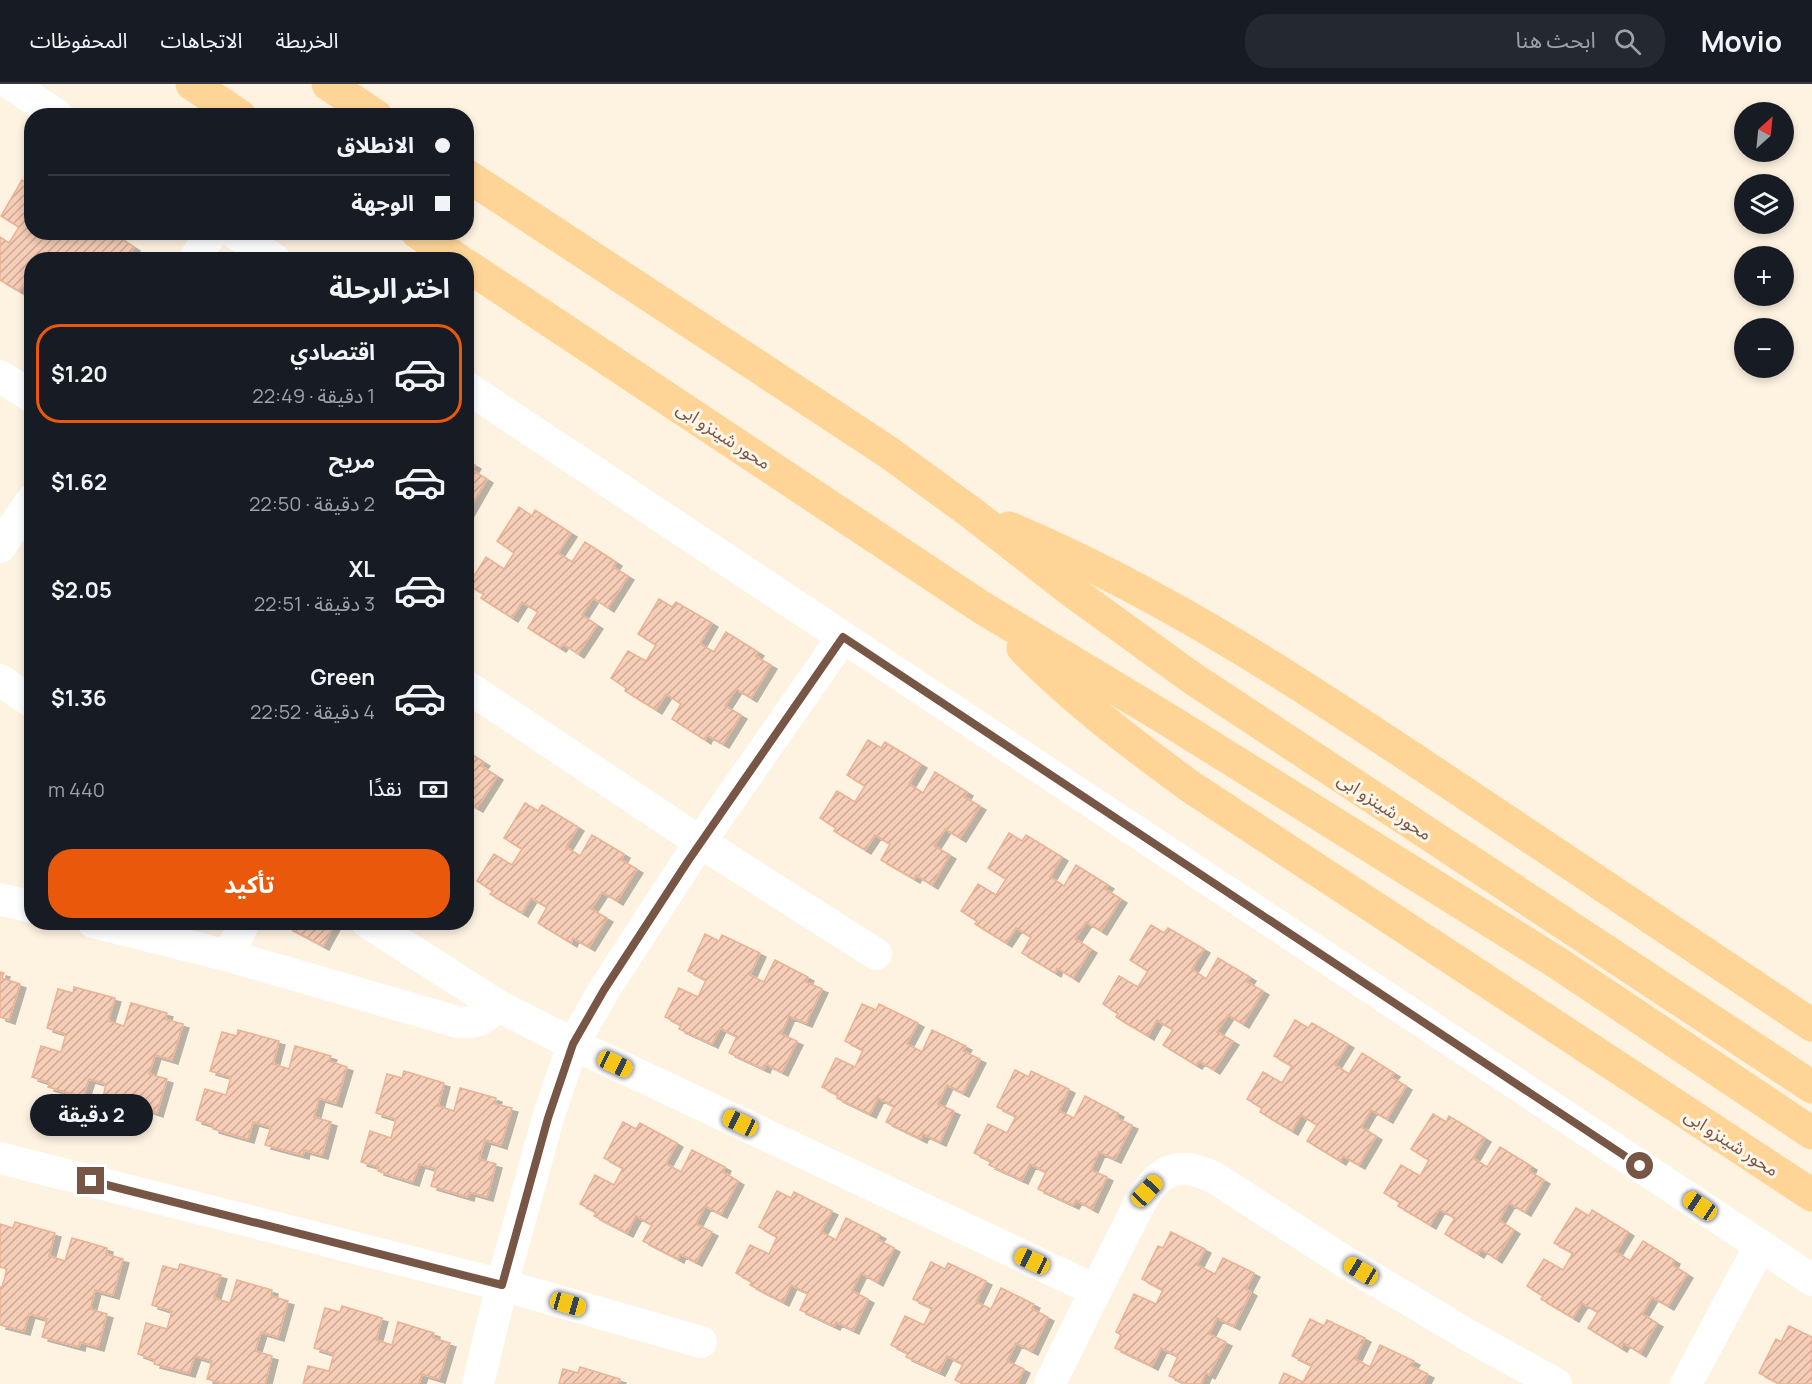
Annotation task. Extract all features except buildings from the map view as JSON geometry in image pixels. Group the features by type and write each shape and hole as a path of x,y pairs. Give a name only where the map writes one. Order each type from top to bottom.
{"main road":[{"path":"192,84 228,108"},
{"path":"328,84 364,108"},
{"name":"محور شينزو ابى","path":"474,180 888,452 969,511 1073,592 1192,678 1812,1087"},
{"path":"429,240 446,252"},
{"name":"محور شينزو ابى","path":"474,270 981,607 1165,718 1556,962 1812,1132"},
{"name":"محور شينزو ابى","path":"969,511 1063,550 1241,647 1327,701 1812,1025"},
{"name":"محور شينزو ابى","path":"981,607 1084,705 1191,787 1812,1195"}],"street":[{"path":"11,84 46,108"},
{"path":"246,240 263,252"},
{"path":"0,376 24,392"},
{"path":"474,392 1812,1280"},
{"path":"0,547 24,512"},
{"path":"478,1384 502,1285 548,1118 573,1044 604,990 700,842 843,637"},
{"path":"0,680 24,696"},
{"path":"474,691 700,842 876,954"},
{"path":"0,899 24,905"},
{"path":"125,930 229,956 458,1022 479,1021 497,1005"},
{"path":"229,956 240,930"},
{"path":"380,930 497,1005 573,1044 1095,1290"},
{"path":"0,1158 502,1285 701,1342"},
{"path":"1050,1384 1095,1290 1147,1191 1160,1177 1178,1169 1197,1169 1215,1178 1342,1260 1473,1338 1556,1384"},
{"path":"1686,1384 1760,1246"}],"route":[{"path":"91,1181 502,1285 548,1118 573,1044 604,990 688,861 843,637 1640,1166"}]}
